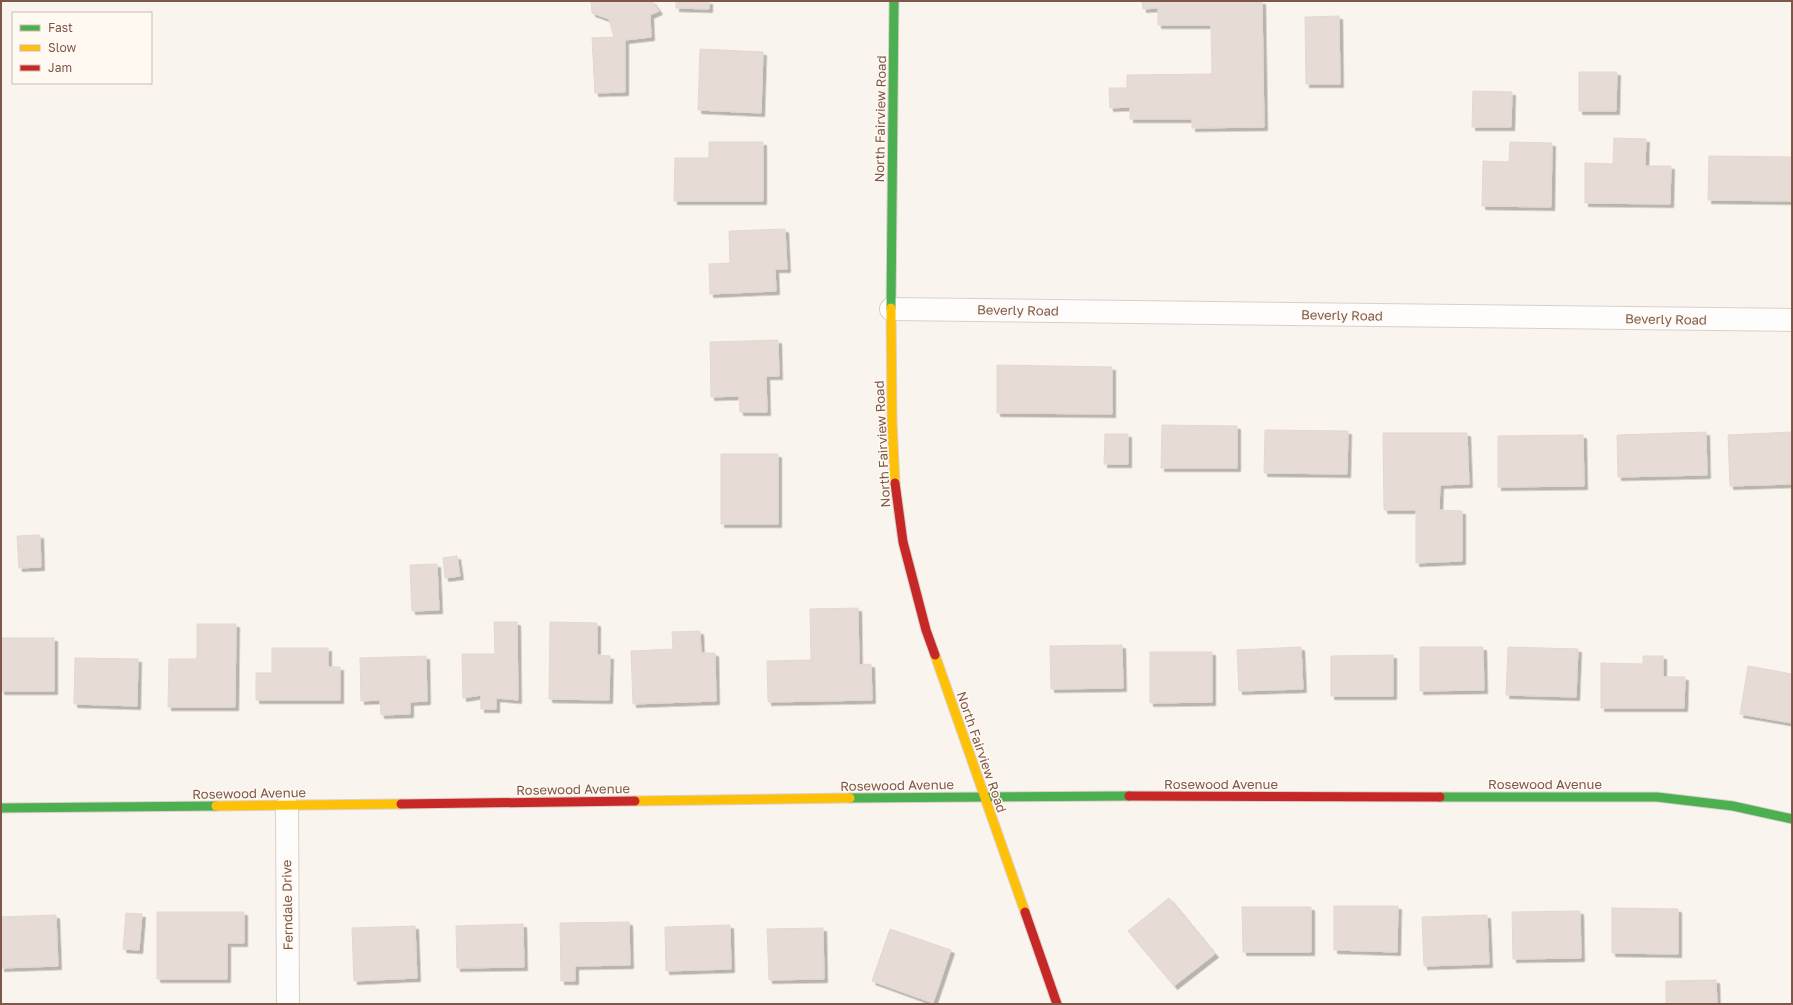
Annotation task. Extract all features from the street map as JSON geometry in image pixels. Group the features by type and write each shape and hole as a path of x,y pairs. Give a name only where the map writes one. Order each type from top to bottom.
{"street":[{"name":"North Fairview Road","path":"894,1 891,309 895,490 903,542 926,630 1056,1004"},
{"name":"Beverly Road","path":"891,309 1792,320"},
{"name":"Rosewood Avenue","path":"1,808 287,806 983,796 1657,797 1733,806 1792,819"},
{"name":"Ferndale Drive","path":"287,806 288,1004"}],"building":[{"path":"591,1 652,1 659,11 650,15 651,37 625,40 625,92 595,93 592,38 614,37 609,19 592,13"},
{"path":"676,1 709,1 709,9 676,8"},
{"path":"1142,1 1262,1 1264,127 1192,128 1192,119 1130,119 1130,107 1110,108 1109,88 1127,88 1127,75 1212,74 1211,25 1158,25 1158,8 1143,9"},
{"path":"1339,16 1340,84 1306,84 1305,17"},
{"path":"700,49 763,52 761,113 698,110"},
{"path":"1579,72 1617,72 1616,111 1579,111"},
{"path":"1473,91 1512,92 1511,127 1472,127"},
{"path":"1614,138 1646,139 1645,166 1671,166 1670,204 1585,203 1585,163 1613,164"},
{"path":"709,142 763,142 763,201 674,201 675,158 709,158"},
{"path":"1510,142 1552,143 1551,207 1482,206 1483,161 1509,162"},
{"path":"1709,156 1792,157 1792,201 1708,200"},
{"path":"785,229 787,269 775,269 776,291 710,294 709,264 730,263 729,231"},
{"path":"778,340 779,376 766,376 767,412 740,412 739,396 711,397 710,342"},
{"path":"997,365 1112,367 1112,414 997,413"},
{"path":"1162,425 1237,426 1237,468 1161,468"},
{"path":"1265,430 1348,431 1347,474 1264,473"},
{"path":"1706,432 1707,475 1618,477 1617,435"},
{"path":"1792,432 1792,484 1730,486 1728,435"},
{"path":"1383,433 1467,433 1469,484 1440,485 1439,510 1462,511 1462,561 1416,563 1416,510 1384,510"},
{"path":"1105,434 1128,434 1128,464 1104,464"},
{"path":"1583,435 1584,486 1498,487 1498,436"},
{"path":"721,454 778,454 778,524 721,524"},
{"path":"40,535 41,567 19,568 17,536"},
{"path":"457,556 460,576 445,578 443,558"},
{"path":"437,564 439,610 412,611 410,565"},
{"path":"858,608 859,665 871,664 872,700 768,702 767,661 811,660 810,609"},
{"path":"494,622 517,622 518,700 496,698 496,709 481,709 481,695 463,698 462,654 495,654"},
{"path":"550,622 597,623 597,655 610,656 609,700 549,699"},
{"path":"197,624 236,624 235,707 168,707 169,659 197,659"},
{"path":"700,631 701,653 715,653 716,701 633,704 631,651 673,649 672,632"},
{"path":"1,638 54,638 54,691 1,691"},
{"path":"1122,645 1123,688 1051,689 1050,646"},
{"path":"1301,647 1303,689 1239,691 1237,650"},
{"path":"1420,647 1483,647 1484,690 1420,691"},
{"path":"1508,647 1578,649 1576,697 1506,695"},
{"path":"272,648 328,648 328,667 340,667 340,700 256,700 256,673 272,673"},
{"path":"1150,652 1212,652 1212,702 1150,703"},
{"path":"1393,655 1393,696 1331,696 1331,656"},
{"path":"426,656 427,701 410,702 410,714 381,715 380,700 361,701 360,658"},
{"path":"1643,656 1663,656 1663,677 1685,677 1684,708 1601,708 1601,663 1643,664"},
{"path":"75,658 138,659 137,706 74,704"},
{"path":"1748,666 1792,674 1792,723 1740,714"},
{"path":"1169,898 1215,954 1174,986 1128,931"},
{"path":"1334,906 1398,906 1397,952 1334,950"},
{"path":"1242,907 1311,907 1311,952 1243,952"},
{"path":"1612,908 1678,909 1678,954 1612,953"},
{"path":"1580,911 1581,958 1513,959 1512,912"},
{"path":"157,912 244,912 244,943 227,943 227,979 157,979"},
{"path":"126,913 142,914 139,950 123,949"},
{"path":"56,915 58,966 1,968 1,917"},
{"path":"1487,915 1489,964 1424,966 1422,917"},
{"path":"629,922 630,965 575,966 575,981 561,981 560,923"},
{"path":"523,924 524,967 457,968 456,926"},
{"path":"730,925 731,969 666,971 665,927"},
{"path":"415,926 417,978 354,981 352,928"},
{"path":"823,928 824,979 769,980 767,929"},
{"path":"890,929 951,950 933,1003 872,981"},
{"path":"1716,980 1717,1004 1666,1004 1666,981"}],"traffic: fast":[{"path":"891,308 894,1"},
{"path":"850,798 1129,796"},
{"path":"1440,797 1657,797 1733,806 1792,819"},
{"path":"1,808 216,806"}],"traffic: slow":[{"path":"891,308 892,421 895,483"},
{"path":"935,655 1025,912"},
{"path":"635,801 850,798"},
{"path":"216,806 401,804"}],"traffic: jam":[{"path":"895,483 903,542 926,630 935,655"},
{"path":"1129,796 1440,797"},
{"path":"401,804 635,801"},
{"path":"1025,912 1057,1004"}]}
